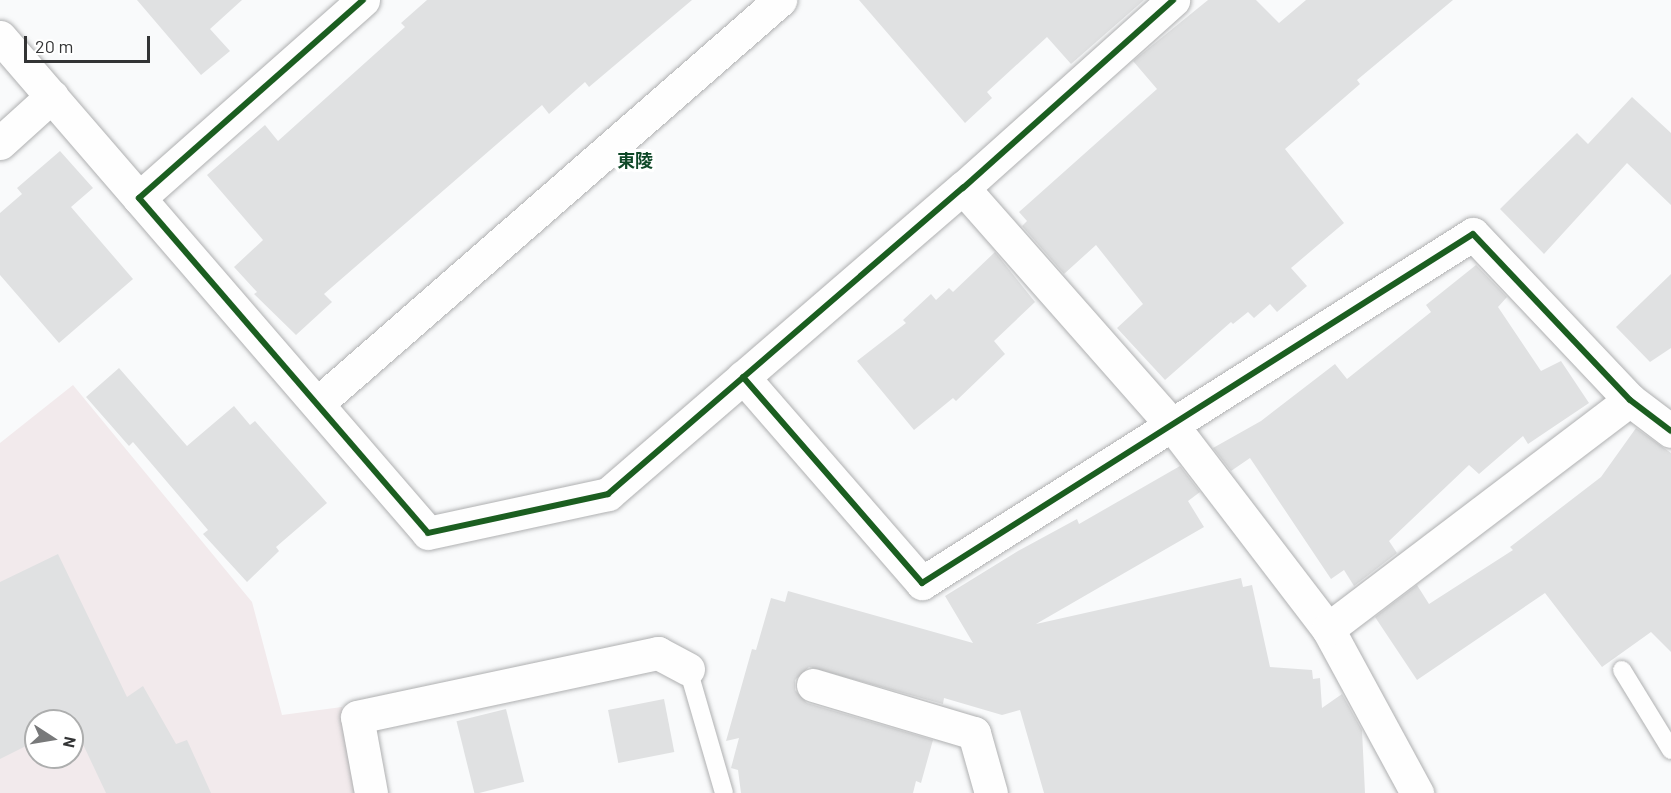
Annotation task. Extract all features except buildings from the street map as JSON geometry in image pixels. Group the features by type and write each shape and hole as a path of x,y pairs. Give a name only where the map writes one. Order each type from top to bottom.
{"street":[{"path":"140,198 363,0"},
{"path":"319,402 780,0"},
{"path":"0,37 319,402 428,533 608,495 963,188 1173,0"},
{"path":"0,142 52,96"},
{"path":"963,188 1172,425 1328,629 1418,793"},
{"path":"743,377 922,583 1473,234 1630,400 1671,431"},
{"path":"1328,629 1630,400"},
{"path":"371,793 357,717 658,653 688,669"},
{"path":"813,685 974,733 991,793"}],"lane":[{"path":"688,669 724,793"},
{"path":"1622,670 1671,750"}],"shaded area":[{"path":"73,385 252,602 282,715 342,707 357,793 0,793 0,443"}],"cycle path":[{"path":"363,0 139,198 428,533 608,494 963,188 1173,0"},
{"path":"743,377 922,583 1473,234 1630,400 1671,431"}],"district":[{"name":"東陵","path":"635,160"}]}
